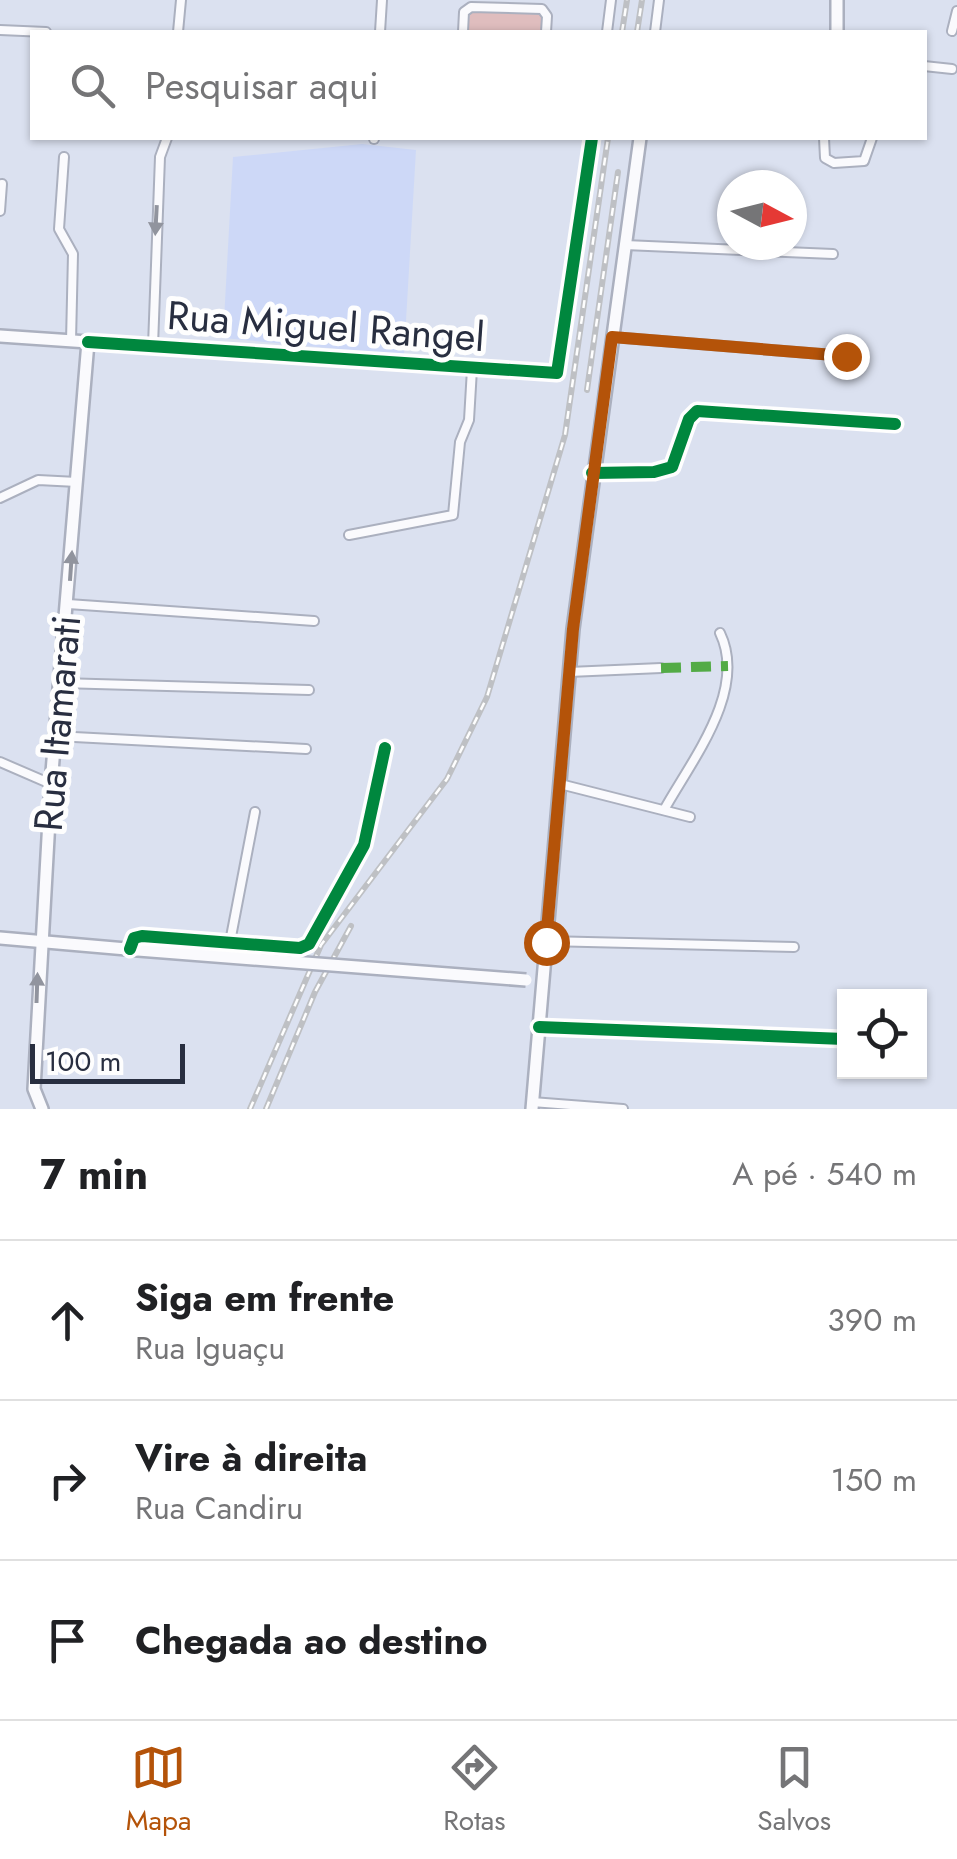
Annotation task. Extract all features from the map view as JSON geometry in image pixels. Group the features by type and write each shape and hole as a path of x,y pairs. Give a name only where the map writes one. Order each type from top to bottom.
{"main road":[{"path":"837,30 838,0"},
{"path":"532,1106 569,672 592,473 640,140"},
{"name":"Rua Miguel Rangel","path":"0,336 88,342"},
{"name":"Rua Itamarati","path":"37,1107 34,1088 39,942 88,342"},
{"path":"0,938 542,981"}],"street":[{"path":"178,30 180,0"},
{"path":"380,30 382,0"},
{"path":"607,30 611,0"},
{"path":"655,30 659,0"},
{"path":"463,30 464,12 471,6 542,9 547,16 546,30"},
{"path":"952,31 957,11"},
{"path":"0,30 30,31"},
{"path":"927,66 952,68"},
{"name":"Rua Miguel Rangel","path":"88,342 472,370 559,372 592,140"},
{"path":"824,140 825,158 854,164 864,161 871,140"},
{"path":"153,346 156,295 152,284 160,157 167,142"},
{"path":"64,157 59,229 73,254 71,341"},
{"path":"0,212 2,184"},
{"path":"625,246 833,254"},
{"path":"612,337 846,356"},
{"path":"349,536 453,515 460,442 470,420 472,370"},
{"path":"592,473 672,467 689,419 697,411 895,424"},
{"path":"0,498 38,480 77,482"},
{"path":"68,604 314,621"},
{"path":"664,810 723,695 729,656 720,633"},
{"path":"569,672 661,668"},
{"path":"60,684 103,687 139,682 309,690"},
{"path":"56,736 306,749"},
{"path":"134,949 132,940 142,936 300,948 309,944 364,845 385,748"},
{"path":"0,762 51,784"},
{"path":"560,784 690,817"},
{"path":"230,942 255,812"},
{"path":"546,942 794,948"},
{"path":"539,1027 837,1039"},
{"path":"532,1106 623,1109"}],"shaded area":[{"path":"470,10 542,15 542,30 468,30"},
{"path":"362,144 416,150 404,355 223,338 233,157"}],"railway":[{"path":"622,30 627,0"},
{"path":"637,30 642,0"},
{"path":"250,1109 321,945 447,779 487,697 565,435 608,140"},
{"path":"587,390 618,172"},
{"path":"266,1109 315,992 351,926"}],"marked path":[{"path":"661,668 728,666"}],"cycle path":[{"path":"88,342 557,373 592,140"},
{"path":"592,473 654,472 672,467 689,419 697,411 895,424"},
{"path":"130,949 134,938 142,936 300,948 309,944 364,845 385,748"},
{"path":"539,1027 837,1039"}],"route":[{"path":"546,942 573,629 612,337 846,356"}]}
